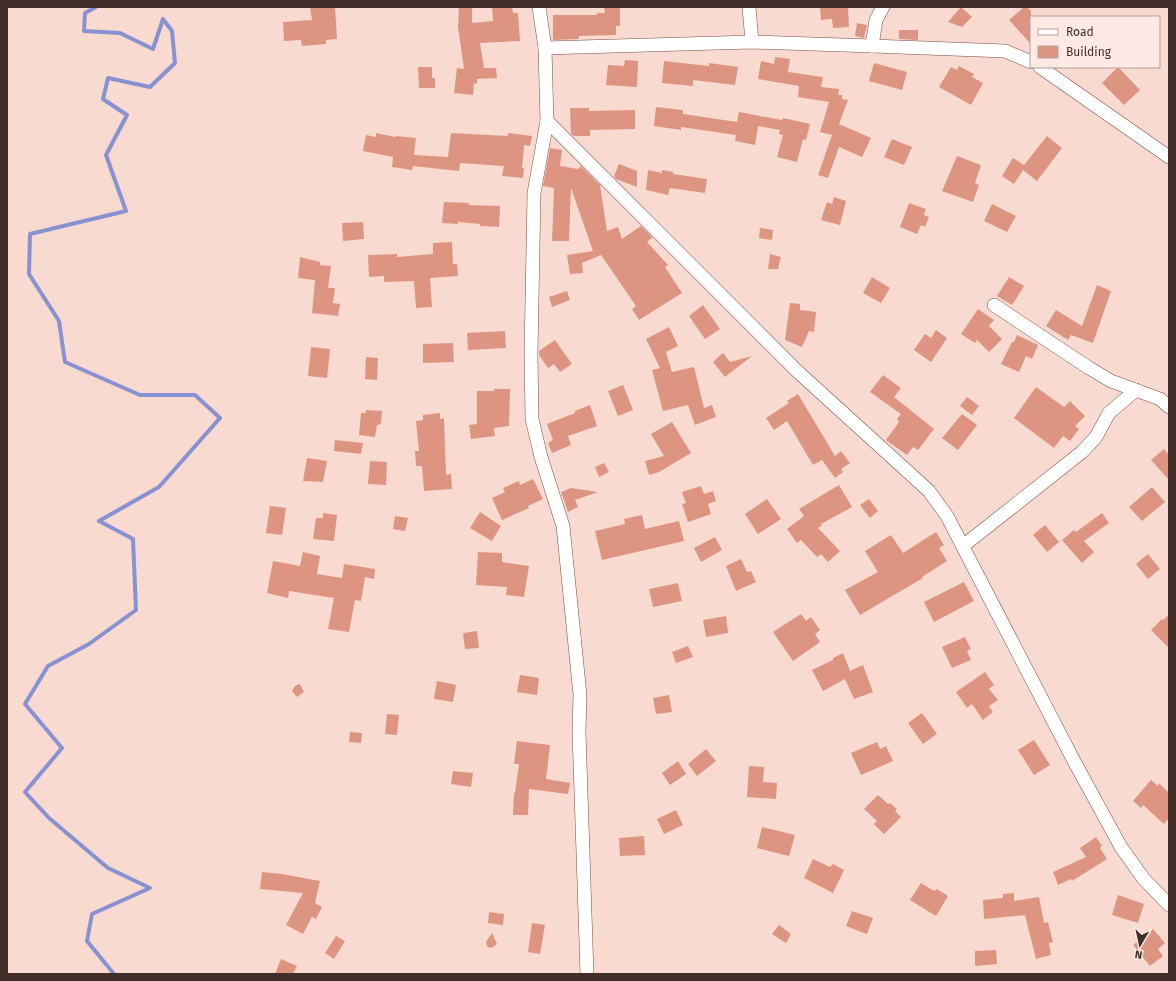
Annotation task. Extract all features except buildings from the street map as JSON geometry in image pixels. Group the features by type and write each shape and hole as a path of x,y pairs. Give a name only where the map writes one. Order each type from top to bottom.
{"street":[{"path":"539,7 545,48 547,121 534,193 531,354 532,419 541,457 563,526 566,551 580,695 579,732 587,974"},
{"path":"749,7 752,42"},
{"path":"872,46 876,20 883,7"},
{"path":"545,48 752,42 1005,51 1030,62"},
{"path":"1041,68 1169,157"},
{"path":"547,121 797,371 929,491 947,516 1075,763 1121,847 1143,878 1169,905"},
{"path":"994,305 1111,381 1160,399 1169,407"},
{"path":"963,546 1082,452 1096,437 1109,413 1136,390"}],"waterway":[{"path":"96,7 85,13 84,31 120,33 153,49 163,19 172,31 175,63 150,87 108,78 103,99 127,115 106,155 126,211 30,234 29,274 59,321 65,362 140,395 195,395 220,418 159,487 99,521 133,539 136,610 89,644 48,666 25,704 62,748 25,792 49,818 108,868 150,888 92,914 87,941 114,974"}]}
